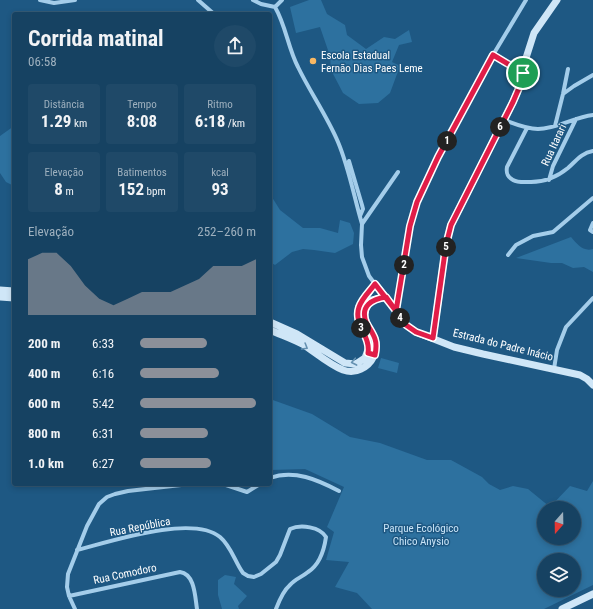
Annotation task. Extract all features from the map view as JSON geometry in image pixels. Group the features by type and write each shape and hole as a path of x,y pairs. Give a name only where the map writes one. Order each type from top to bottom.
{"street":[{"path":"40,0 54,3 75,0"},
{"path":"198,0 212,12"},
{"path":"254,0 261,4 275,7"},
{"path":"275,7 282,0"},
{"path":"396,311 410,226 417,202 438,157 493,55 526,0"},
{"path":"433,338 446,245 451,225 519,88 529,46 534,33 557,0"},
{"path":"272,331 302,344 342,370 350,372 361,369 371,362 368,342 358,320 357,313 362,301 375,284 369,276 362,257 362,224 338,143 327,119 290,50 283,24 275,7"},
{"path":"493,55 523,73"},
{"path":"555,126 568,69"},
{"path":"563,94 593,75"},
{"path":"504,120 527,128 538,129 555,126 593,115"},
{"name":"Rua Itarari","path":"548,180 553,166 576,119"},
{"path":"527,128 507,167 506,172 509,177 514,180 522,182 538,182 548,180 559,174 582,155 593,151"},
{"path":"349,161 363,209 360,217"},
{"path":"362,224 398,172"},
{"path":"508,255 516,245 534,236 553,232 593,198"},
{"path":"592,232 590,228 593,224"},
{"name":"Estrada do Padre Inácio","path":"375,284 400,318 406,325 416,332 454,346 483,354 580,375 593,385"},
{"path":"0,290 12,290"},
{"path":"371,290 377,298"},
{"path":"0,297 12,298"},
{"path":"272,323 297,334 344,363 350,364 361,362 371,354 376,347 375,339 367,323 365,314 368,305 372,300 386,297"},
{"path":"554,369 557,350 566,327 593,298"},
{"path":"272,478 288,475 306,476 339,490"},
{"path":"75,609 69,596 66,580 95,509 107,497 115,494 172,486"},
{"path":"229,486 246,492 256,486"},
{"name":"Rua República","path":"77,550 140,534 168,529 194,529 208,531 219,536 226,543 244,573 248,576 254,576 261,574 276,562 290,529 303,527 311,528 325,535 326,537 323,549 314,568 289,585 276,609"},
{"name":"Rua Comodoro","path":"69,596 174,573 184,573 190,577 197,609"},
{"path":"562,609 593,594"}],"green space":[{"path":"309,0 321,0 327,14 345,25 347,35 366,49 384,37 395,39 409,30 412,42 399,45 392,62 400,66 390,93 378,103 359,104 343,93 331,70 330,56 320,27 296,33 290,7"},
{"path":"12,127 12,185 6,182 0,173 0,136"},
{"path":"272,197 280,210 303,228 320,228 338,233 340,220 350,223 354,233 353,244 335,253 303,249 292,252 275,265 272,263"},
{"path":"571,237 583,248 589,250 593,249 593,272 584,267 573,268 562,263 516,258"},
{"path":"381,358 399,363 397,373 378,368"},
{"name":"Parque Ecológico Chico Anysio","path":"272,400 312,414 350,437 380,443 427,460 451,460 482,477 489,484 500,490 513,486 528,489 543,501 537,501 537,545 581,545 581,501 556,501 570,486 587,491 593,481 593,585 581,591 581,553 537,553 537,597 568,597 544,609 372,609 357,593 335,587 349,562 326,560 334,532 327,527 344,487 305,469 272,470"},
{"path":"225,575 236,577 234,584 247,596 238,606 239,609 222,609 218,595 218,580"}],"place":[{"name":"Escola Estadual Fernão Dias Paes Leme","path":"313,61"}],"route":[{"path":"523,73 493,55 438,157 417,202 410,226 396,311 375,284 359,307 357,313 358,320 368,342 368,353 375,355 376,347 375,339 367,323 365,314 368,305 372,300 377,298 386,297 396,311 400,318 406,325 416,332 433,338 446,245 451,225 464,202 513,102 523,73"}]}
